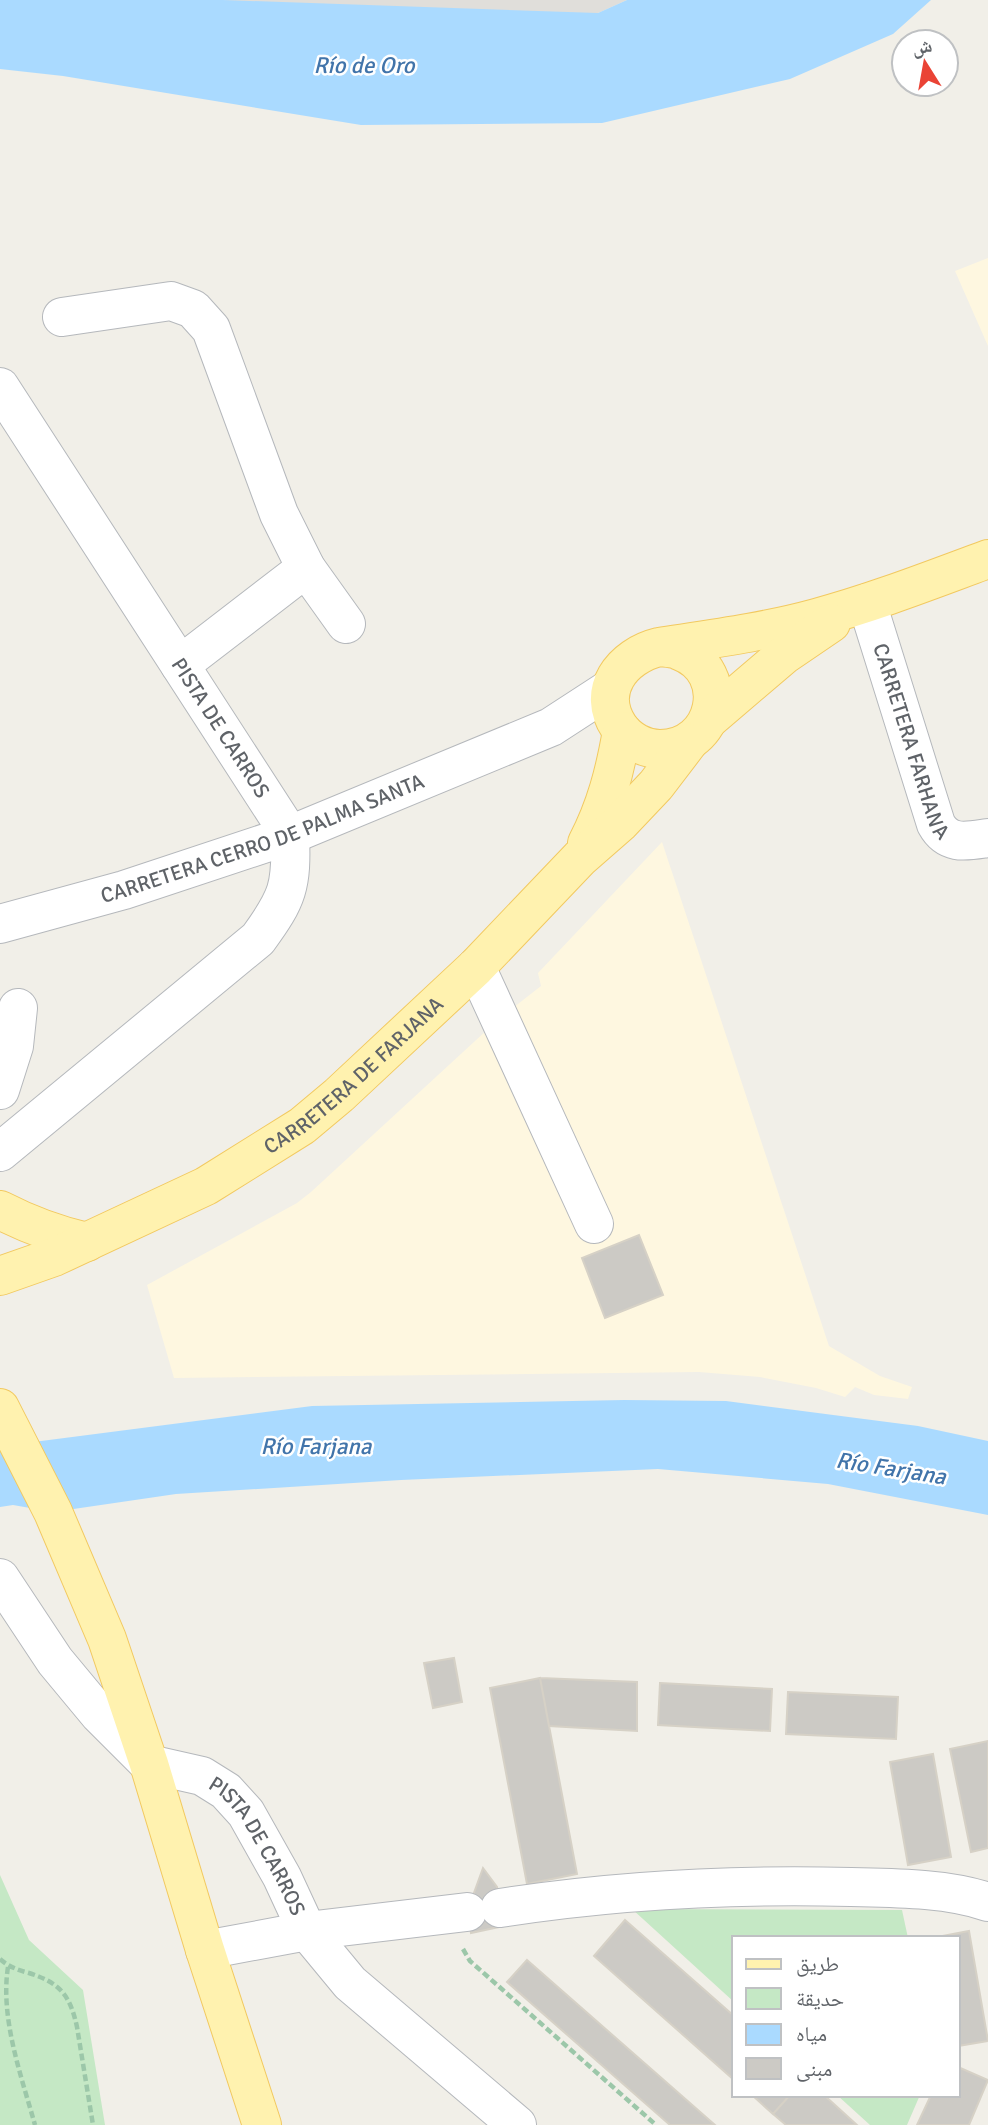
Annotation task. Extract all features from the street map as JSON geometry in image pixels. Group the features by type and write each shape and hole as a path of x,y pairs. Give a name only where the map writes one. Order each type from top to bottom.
{"main road":[{"name":"CARRETERA DE FARJANA","path":"659,647 764,630 867,603 988,559"},
{"name":"CARRETERA DE FARJANA","path":"0,1276 54,1257 206,1186 302,1126 476,967 580,858 620,823 656,785 699,731 784,654 867,603"},
{"path":"659,647 679,650 697,661 709,678 714,699 699,731 671,749 653,749 636,743 617,714 618,673 628,660 642,651 659,647"},
{"name":"CARRETERA DE FARJANA","path":"580,858 600,818 615,775 617,714"},
{"path":"0,1239 0,1210 57,1236 87,1242"},
{"path":"0,1408 53,1513 107,1639 262,2125"}],"street":[{"path":"62,317 171,301 193,309 211,329 279,514 306,568 346,624"},
{"name":"PISTA DE CARROS","path":"0,387 290,835"},
{"path":"180,665 306,568"},
{"name":"CARRETERA FARHANA","path":"867,603 940,831 954,841 988,838"},
{"name":"CARRETERA CERRO DE PALMA SANTA","path":"0,924 124,890 290,835 551,727 617,714"},
{"path":"0,1152 258,939 281,908 291,873 290,835"},
{"path":"476,967 594,1224"},
{"path":"0,1090 14,1046 18,1008"},
{"path":"0,1578 55,1661 99,1714 149,1764"},
{"name":"PISTA DE CARROS","path":"149,1764 202,1776 226,1791 246,1813 263,1842 307,1931 351,1983 517,2125"},
{"path":"205,1950 307,1931 605,1894 696,1887 787,1885 879,1888 982,1896"}],"path":[{"path":"472,1912 457,1939 470,1961 656,2125"},
{"path":"0,1959 8,1967 46,1978 55,1984 70,2004 77,2027 93,2125"},
{"path":"8,1967 3,1997 6,2020 35,2125"}],"shaded area":[{"path":"223,0 627,0 598,13 309,23"},
{"path":"988,258 988,346 955,271"},
{"path":"662,842 829,1346 880,1376 912,1387 908,1399 874,1395 855,1387 845,1397 816,1388 760,1377 699,1372 174,1378 147,1285 297,1203 311,1192 500,1018 541,986 538,973"}],"green space":[{"path":"0,1875 29,1940 83,1990 105,2125 0,2125"},
{"path":"632,1909 902,1910 908,1936 732,1936 732,2000"},
{"path":"839,2097 919,2097 907,2125 870,2125"}],"water":[{"name":"Río de Oro","path":"0,0 223,0 598,13 627,0 931,0 900,28 890,28 890,35 790,79 602,123 361,125 63,76 0,69"},
{"name":"Río Farjana","path":"624,1400 726,1401 918,1426 988,1441 988,1515 828,1484 658,1469 401,1480 176,1494 53,1512 13,1505 0,1507 0,1452 18,1444 312,1406"}],"building":[{"path":"639,1235 663,1295 605,1318 582,1258"},
{"path":"454,1658 462,1702 433,1708 424,1663"},
{"path":"540,1678 637,1682 637,1731 549,1726"},
{"path":"540,1678 577,1874 527,1884 490,1688"},
{"path":"660,1683 772,1689 770,1731 658,1725"},
{"path":"788,1692 898,1697 896,1739 786,1734"},
{"path":"988,1741 988,1848 971,1852 950,1749"},
{"path":"933,1754 951,1857 908,1865 890,1762"},
{"path":"483,1868 497,1887 504,1926 471,1933 467,1912"},
{"path":"625,1920 732,2014 732,2078 594,1956"},
{"path":"969,1931 988,2041 960,2046 960,1936 943,1936"},
{"path":"527,1960 715,2125 670,2125 507,1982"},
{"path":"960,2068 988,2080 969,2125 917,2125 930,2097 960,2097"},
{"path":"754,2097 788,2097 773,2114"},
{"path":"788,2097 826,2097 857,2125 786,2125 773,2114"}]}
